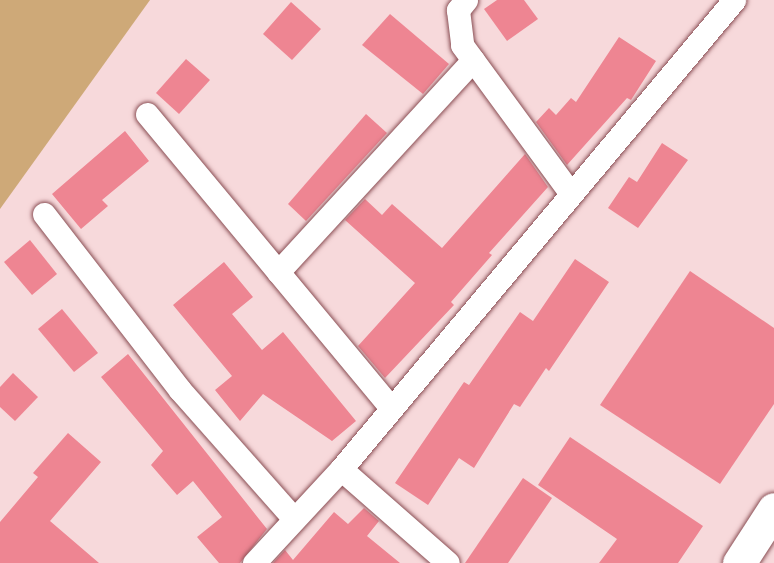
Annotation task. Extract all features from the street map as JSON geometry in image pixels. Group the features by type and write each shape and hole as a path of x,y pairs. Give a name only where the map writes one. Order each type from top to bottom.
{"street":[{"path":"466,0 458,10 462,45 569,191"},
{"path":"254,563 341,468 569,191 734,0"},
{"path":"278,272 473,60"},
{"path":"147,114 391,408"},
{"path":"44,214 180,390 294,519"},
{"path":"341,468 448,563"},
{"path":"739,563 774,509"}],"shaded area":[{"path":"0,0 150,0 0,209"}],"building":[{"path":"497,0 524,0 538,19 507,41 484,9"},
{"path":"291,2 321,29 292,60 263,34"},
{"path":"390,14 449,64 423,94 362,45"},
{"path":"619,37 656,61 631,100 627,98 567,165 536,122 549,108 556,115 571,98 576,102"},
{"path":"186,59 210,80 179,114 156,93"},
{"path":"366,114 387,133 306,221 288,204"},
{"path":"125,131 149,161 102,200 108,206 81,229 52,194"},
{"path":"662,143 688,160 638,228 608,208 629,177 637,182"},
{"path":"525,154 548,187 489,253 492,255 451,302 454,305 385,378 358,346 415,283 345,220 365,199 382,215 392,204 442,248"},
{"path":"30,240 57,274 32,295 4,262"},
{"path":"575,259 609,282 549,371 546,368 520,407 514,404 474,468 459,458 428,505 395,483 464,382 469,385 520,312 533,321"},
{"path":"224,262 253,297 232,314 262,350 283,332 356,421 332,441 263,394 240,421 215,390 232,376 173,305"},
{"path":"690,271 774,328 774,404 720,484 600,405"},
{"path":"62,309 98,353 74,372 38,329"},
{"path":"128,354 267,529 240,563 219,563 197,537 222,517 193,481 177,495 151,465 163,451 101,377"},
{"path":"13,373 38,397 15,421 0,407 0,387"},
{"path":"68,433 101,462 50,521 99,563 0,563 0,522 38,477 33,473"},
{"path":"570,437 703,526 678,563 599,563 617,539 538,485"},
{"path":"523,478 552,498 508,563 465,563"},
{"path":"364,508 379,521 367,536 400,563 273,563 285,550 293,560 334,512 348,524"}]}
